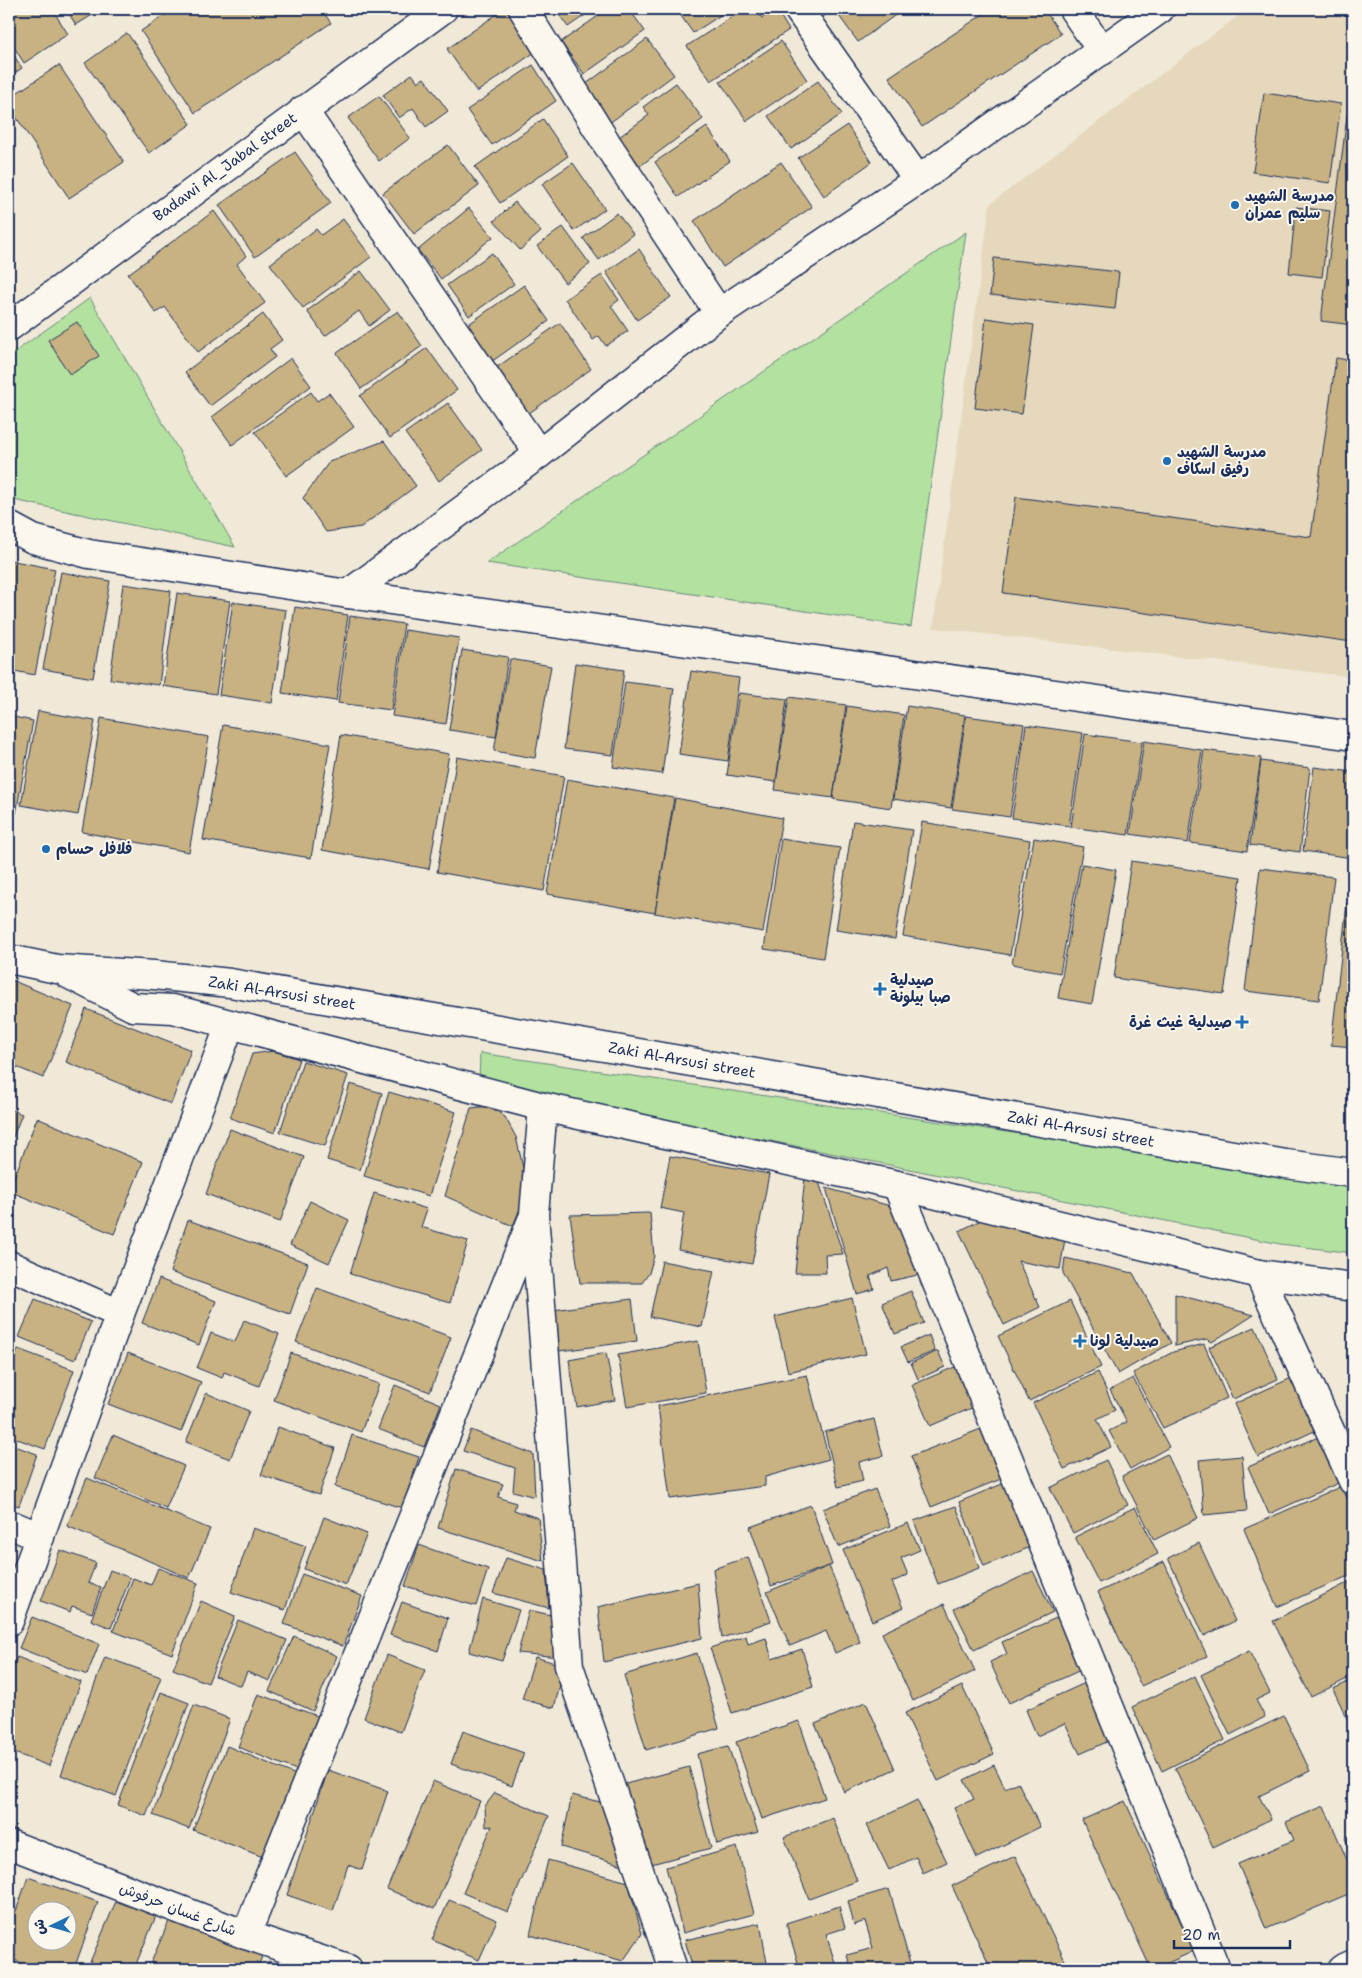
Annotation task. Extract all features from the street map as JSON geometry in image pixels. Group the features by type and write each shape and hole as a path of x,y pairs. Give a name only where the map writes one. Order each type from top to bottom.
{"street":[{"name":"Badawi Al_Jabal street","path":"9,327 443,9"},
{"path":"523,9 607,144 719,312"},
{"path":"798,9 918,180"},
{"path":"1073,9 1102,51"},
{"path":"348,594 539,454 719,312 918,180 1160,9"},
{"path":"303,110 539,454"},
{"path":"9,526 33,539 89,554 348,594 1353,736"},
{"name":"Zaki Al-Arsusi street","path":"9,960 57,969 154,975 230,983 1276,1162 1353,1173"},
{"path":"57,969 133,1008 173,1009 543,1107 897,1185 1259,1274 1353,1287"},
{"path":"9,1621 120,1314 230,1025"},
{"path":"543,1107 534,1214 569,1666 673,1969"},
{"path":"897,1185 1216,1969"},
{"path":"246,1935 534,1214"},
{"path":"9,1265 120,1314"},
{"path":"1259,1274 1353,1481"},
{"path":"9,1524 40,1537"},
{"name":"شارع غسان حرفوش","path":"9,1844 246,1935 348,1969"},
{"path":"1342,1969 1353,1964"}],"shaded area":[{"path":"1247,9 1353,9 1353,677 933,628 990,204"}],"green space":[{"path":"966,232 911,627 487,563"},
{"path":"90,298 235,547 9,499 9,356"},
{"path":"480,1053 1353,1184 1353,1253 1280,1244 479,1082"}],"building":[{"path":"9,9 52,9 68,34 24,63 9,39"},
{"path":"66,9 102,9 76,25"},
{"path":"174,9 321,9 331,23 195,113 141,31"},
{"path":"504,9 510,9 538,50 477,92 447,49"},
{"path":"555,9 594,9 568,27"},
{"path":"608,9 629,9 645,31 584,74 561,42"},
{"path":"676,9 730,9 693,33"},
{"path":"744,9 755,9 762,18 776,9 789,30 711,81 687,46"},
{"path":"813,9 834,9 820,19"},
{"path":"834,9 899,9 901,11 858,42"},
{"path":"991,9 1044,9 1061,34 922,127 889,77"},
{"path":"127,33 191,124 149,153 85,63"},
{"path":"647,39 674,75 608,124 582,87"},
{"path":"781,41 807,80 747,121 720,82"},
{"path":"9,48 22,68 9,77"},
{"path":"59,65 124,162 69,198 9,106 9,98"},
{"path":"533,65 556,101 492,145 467,110"},
{"path":"412,74 418,82 424,78 448,111 426,127 413,108 399,118 383,95"},
{"path":"818,81 842,114 791,149 768,116"},
{"path":"676,83 703,119 640,166 619,137 649,115 643,107"},
{"path":"1264,93 1341,104 1330,183 1253,172"},
{"path":"379,96 410,138 379,161 348,118"},
{"path":"1348,108 1353,109 1353,325 1321,321"},
{"path":"543,119 568,156 500,203 475,167"},
{"path":"847,125 872,162 824,196 798,158"},
{"path":"707,127 730,161 678,197 655,162"},
{"path":"448,145 479,186 414,234 383,193"},
{"path":"295,152 331,203 255,257 219,205"},
{"path":"781,162 812,207 723,267 694,221"},
{"path":"573,163 605,209 574,231 542,184"},
{"path":"515,202 541,232 520,250 494,221"},
{"path":"1296,207 1330,211 1322,277 1289,273"},
{"path":"469,208 493,237 441,279 418,250"},
{"path":"214,211 246,256 237,264 265,303 198,352 165,307 156,313 128,274"},
{"path":"617,213 633,234 599,260 583,238"},
{"path":"343,219 371,257 303,308 270,264 316,229 321,235"},
{"path":"563,227 590,264 565,283 537,246"},
{"path":"639,249 671,297 637,320 606,272"},
{"path":"492,253 514,284 469,316 447,285"},
{"path":"994,258 1119,272 1115,309 990,295"},
{"path":"361,271 390,310 369,326 359,311 325,336 307,311"},
{"path":"602,275 619,300 611,306 628,331 606,346 599,336 593,340 565,299"},
{"path":"524,285 549,321 491,362 466,326"},
{"path":"398,311 422,346 361,389 337,353"},
{"path":"263,314 282,340 270,349 275,357 210,406 185,372"},
{"path":"986,318 1034,325 1022,414 975,408"},
{"path":"77,322 99,356 70,375 48,340"},
{"path":"560,323 591,369 525,416 493,370"},
{"path":"427,348 457,390 390,438 360,396"},
{"path":"291,358 311,386 232,445 212,417"},
{"path":"1336,358 1353,361 1352,642 1003,593 1016,497 1311,537"},
{"path":"311,392 317,401 329,393 354,427 286,476 255,432"},
{"path":"448,403 482,450 439,481 405,433"},
{"path":"384,441 416,486 361,527 326,532 303,498 329,462"},
{"path":"9,560 55,569 35,675 9,670"},
{"path":"61,572 110,581 93,678 43,669"},
{"path":"123,584 171,591 159,685 110,679"},
{"path":"177,593 230,601 216,694 163,686"},
{"path":"233,602 286,610 272,703 219,695"},
{"path":"295,607 348,615 336,701 282,693"},
{"path":"350,616 404,624 391,710 338,703"},
{"path":"405,630 459,638 446,724 392,716"},
{"path":"462,650 508,657 496,737 449,730"},
{"path":"510,659 551,666 535,758 494,751"},
{"path":"575,663 624,670 613,755 564,749"},
{"path":"691,671 739,678 728,761 679,754"},
{"path":"625,682 674,688 662,774 613,767"},
{"path":"739,693 787,699 776,782 727,775"},
{"path":"789,697 846,705 833,798 775,790"},
{"path":"847,706 904,715 891,808 833,799"},
{"path":"907,706 965,715 951,808 893,799"},
{"path":"38,711 95,721 78,815 21,805"},
{"path":"9,716 33,721 16,814 9,813"},
{"path":"966,716 1024,724 1010,817 952,809"},
{"path":"101,718 209,737 189,852 82,832"},
{"path":"223,725 330,744 311,858 203,840"},
{"path":"1026,725 1083,733 1069,826 1012,818"},
{"path":"1085,734 1142,742 1128,835 1071,827"},
{"path":"341,735 449,754 429,869 322,850"},
{"path":"1144,741 1202,750 1188,843 1130,834"},
{"path":"1204,750 1261,758 1247,851 1190,843"},
{"path":"457,757 564,776 544,891 437,872"},
{"path":"1261,761 1310,768 1300,852 1250,845"},
{"path":"1314,767 1353,772 1352,858 1303,851"},
{"path":"567,779 674,798 655,913 547,894"},
{"path":"675,798 782,818 763,932 655,913"},
{"path":"853,821 912,830 895,939 836,930"},
{"path":"922,822 1030,840 1010,955 903,936"},
{"path":"1034,838 1083,847 1060,973 1012,964"},
{"path":"781,839 840,848 823,958 764,949"},
{"path":"1131,861 1241,877 1224,994 1114,978"},
{"path":"1082,864 1116,870 1092,1004 1058,998"},
{"path":"1260,868 1334,877 1319,1000 1245,991"},
{"path":"1347,903 1353,904 1353,1047 1331,1045"},
{"path":"9,979 73,1006 43,1078 9,1064"},
{"path":"86,1009 191,1050 171,1104 66,1062"},
{"path":"274,1051 299,1059 275,1133 230,1118 252,1054"},
{"path":"303,1061 348,1075 325,1146 280,1132"},
{"path":"350,1084 382,1093 360,1170 327,1160"},
{"path":"389,1092 456,1112 429,1196 364,1176"},
{"path":"490,1106 505,1117 516,1137 528,1189 513,1226 445,1196 471,1108"},
{"path":"9,1109 22,1114 9,1147"},
{"path":"37,1118 143,1162 114,1234 9,1191"},
{"path":"230,1129 304,1157 280,1222 206,1194"},
{"path":"670,1156 769,1174 752,1264 678,1250 684,1213 660,1208"},
{"path":"817,1176 843,1254 825,1255 826,1273 795,1273 805,1177"},
{"path":"826,1188 901,1209 922,1274 891,1281 888,1268 870,1276 874,1289 857,1294"},
{"path":"374,1193 427,1209 421,1227 468,1241 450,1303 350,1274"},
{"path":"310,1201 349,1220 329,1263 290,1245"},
{"path":"650,1213 654,1256 649,1273 642,1283 580,1283 570,1215"},
{"path":"987,1217 1066,1233 1060,1269 1018,1261 1040,1307 1004,1325 959,1231"},
{"path":"188,1220 308,1263 290,1314 170,1272"},
{"path":"1065,1258 1133,1273 1171,1343 1118,1374 1063,1273"},
{"path":"662,1261 714,1271 702,1327 650,1317"},
{"path":"159,1279 216,1301 199,1345 142,1323"},
{"path":"317,1288 451,1337 430,1392 296,1342"},
{"path":"911,1291 924,1323 895,1334 882,1303"},
{"path":"1175,1294 1254,1315 1212,1342 1207,1339 1175,1346"},
{"path":"852,1298 866,1354 788,1372 775,1317"},
{"path":"35,1299 91,1322 75,1360 19,1337"},
{"path":"632,1299 637,1341 559,1351 553,1310"},
{"path":"1070,1301 1101,1367 1029,1401 998,1336"},
{"path":"244,1320 279,1334 259,1386 224,1372 222,1378 197,1368 211,1333 235,1342"},
{"path":"1255,1327 1278,1379 1233,1399 1209,1347"},
{"path":"929,1335 935,1351 908,1362 901,1347"},
{"path":"698,1341 706,1393 627,1407 618,1355"},
{"path":"1204,1344 1227,1398 1163,1428 1133,1373 1173,1352"},
{"path":"18,1349 74,1370 45,1449 9,1436 9,1374"},
{"path":"938,1351 945,1367 918,1379 911,1363"},
{"path":"128,1353 201,1382 181,1432 108,1404"},
{"path":"291,1353 379,1384 361,1432 274,1400"},
{"path":"606,1353 615,1400 577,1407 569,1360"},
{"path":"957,1366 974,1407 930,1426 912,1385"},
{"path":"1098,1372 1115,1410 1097,1419 1111,1447 1064,1469 1033,1403"},
{"path":"807,1375 829,1459 765,1477 765,1486 670,1499 658,1406"},
{"path":"1298,1375 1321,1428 1258,1457 1234,1404"},
{"path":"1133,1378 1169,1447 1130,1469 1109,1431 1127,1422 1110,1390"},
{"path":"395,1385 441,1404 424,1447 378,1429"},
{"path":"206,1393 249,1411 230,1459 186,1442"},
{"path":"874,1419 883,1456 859,1462 863,1481 838,1487 825,1432"},
{"path":"278,1427 335,1448 319,1495 261,1475"},
{"path":"986,1427 1006,1477 931,1507 911,1456"},
{"path":"471,1430 533,1454 535,1497 513,1491 515,1468 463,1451"},
{"path":"113,1435 184,1466 166,1508 95,1478"},
{"path":"352,1435 419,1457 402,1508 335,1487"},
{"path":"1323,1435 1343,1481 1269,1514 1248,1467"},
{"path":"9,1444 37,1454 19,1506 9,1503"},
{"path":"1167,1454 1198,1518 1154,1540 1122,1476"},
{"path":"1242,1456 1247,1511 1204,1515 1199,1460"},
{"path":"1106,1460 1128,1505 1073,1533 1050,1488"},
{"path":"456,1469 503,1484 498,1497 516,1503 514,1510 538,1518 543,1561 438,1528"},
{"path":"87,1478 210,1529 189,1578 67,1526"},
{"path":"1007,1482 1033,1546 984,1566 959,1502"},
{"path":"1342,1486 1353,1513 1353,1574 1277,1607 1244,1529"},
{"path":"875,1489 890,1526 838,1547 823,1509"},
{"path":"811,1505 832,1565 771,1586 750,1527"},
{"path":"956,1506 979,1568 938,1584 914,1521"},
{"path":"1135,1507 1158,1554 1099,1583 1075,1537"},
{"path":"324,1517 367,1534 346,1585 304,1569"},
{"path":"908,1523 920,1550 901,1558 908,1575 892,1582 903,1608 872,1621 843,1550"},
{"path":"253,1528 306,1546 285,1610 231,1592"},
{"path":"1199,1543 1235,1621 1204,1636 1168,1558"},
{"path":"419,1545 488,1569 476,1606 405,1586"},
{"path":"60,1550 96,1563 88,1583 101,1587 92,1613 72,1606 70,1612 41,1601"},
{"path":"748,1557 771,1621 722,1638 713,1569"},
{"path":"506,1558 546,1570 549,1608 493,1593"},
{"path":"1164,1562 1207,1656 1141,1686 1098,1592"},
{"path":"829,1566 860,1642 835,1653 826,1631 790,1646 767,1592"},
{"path":"158,1568 198,1583 172,1654 113,1631 133,1578 151,1585"},
{"path":"110,1570 130,1578 111,1628 91,1620"},
{"path":"1033,1571 1053,1612 974,1650 954,1609"},
{"path":"302,1574 362,1596 343,1646 284,1624"},
{"path":"1353,1580 1353,1676 1311,1697 1273,1621"},
{"path":"698,1583 702,1638 604,1662 598,1607"},
{"path":"483,1599 519,1610 502,1661 469,1652"},
{"path":"201,1601 235,1616 208,1683 173,1669"},
{"path":"402,1602 448,1618 438,1651 390,1635"},
{"path":"944,1604 975,1671 913,1701 882,1633"},
{"path":"529,1610 555,1616 559,1657 518,1653"},
{"path":"1063,1615 1087,1667 1009,1703 990,1662 1007,1654 1002,1642"},
{"path":"32,1617 99,1644 87,1675 19,1648"},
{"path":"238,1620 287,1640 270,1681 247,1672 241,1686 215,1676"},
{"path":"294,1636 337,1656 313,1711 269,1691"},
{"path":"746,1636 748,1644 766,1638 772,1659 802,1649 813,1687 732,1713 710,1648"},
{"path":"1249,1651 1270,1693 1256,1700 1265,1717 1230,1735 1201,1675"},
{"path":"697,1653 719,1728 646,1750 624,1675"},
{"path":"387,1655 425,1670 401,1732 364,1718"},
{"path":"17,1657 81,1682 49,1766 9,1751 9,1678"},
{"path":"105,1657 161,1677 116,1796 61,1775"},
{"path":"535,1657 565,1666 554,1708 522,1699"},
{"path":"1195,1676 1225,1740 1162,1771 1132,1707"},
{"path":"1353,1680 1353,1729 1352,1729 1333,1689"},
{"path":"1085,1683 1111,1740 1080,1754 1065,1723 1037,1736 1026,1710"},
{"path":"962,1686 994,1754 938,1781 905,1713"},
{"path":"161,1692 189,1703 146,1816 118,1805"},
{"path":"258,1694 320,1717 299,1771 238,1747"},
{"path":"866,1702 895,1769 844,1792 815,1724"},
{"path":"194,1705 230,1719 189,1829 153,1815"},
{"path":"1284,1716 1310,1771 1259,1796 1271,1819 1213,1847 1175,1768"},
{"path":"799,1721 825,1798 762,1819 736,1742"},
{"path":"463,1731 524,1753 512,1786 451,1764"},
{"path":"227,1746 296,1775 263,1857 193,1830"},
{"path":"728,1746 758,1832 717,1844 697,1754"},
{"path":"994,1765 1005,1788 1018,1782 1040,1827 977,1858 954,1808 974,1799 964,1780"},
{"path":"689,1767 711,1848 644,1866 622,1785"},
{"path":"328,1770 388,1791 362,1870 348,1865 333,1911 287,1895"},
{"path":"433,1781 480,1801 434,1909 387,1889"},
{"path":"495,1793 549,1816 508,1912 463,1893 492,1826 486,1827 485,1806"},
{"path":"572,1795 612,1805 630,1867 561,1847"},
{"path":"917,1800 947,1862 923,1873 916,1857 889,1870 867,1825"},
{"path":"1125,1801 1194,1951 1155,1969 1151,1969 1082,1820"},
{"path":"1324,1806 1353,1874 1353,1892 1266,1929 1238,1864 1294,1840 1286,1822"},
{"path":"1353,1809 1353,1821 1349,1811"},
{"path":"833,1818 857,1881 809,1899 784,1837"},
{"path":"1353,1834 1353,1857 1345,1838"},
{"path":"737,1847 754,1914 683,1933 666,1867"},
{"path":"1015,1856 1069,1969 991,1969 952,1886"},
{"path":"548,1860 628,1882 642,1934 623,1961 530,1935"},
{"path":"28,1877 98,1902 74,1969 39,1969 9,1958 9,1931"},
{"path":"889,1889 911,1966 900,1969 851,1969 847,1955 873,1948 865,1921 854,1925 848,1901"},
{"path":"117,1899 156,1916 134,1969 87,1969"},
{"path":"449,1900 497,1920 479,1960 432,1940"},
{"path":"839,1906 845,1928 826,1934 837,1969 800,1969 786,1923"},
{"path":"172,1914 263,1954 257,1969 155,1969 149,1967"},
{"path":"760,1923 768,1969 693,1969 685,1940"},
{"path":"268,1961 289,1969 265,1969"}],"place":[{"name":"مدرسة الشهيد سليم عمران","path":"1235,205"},
{"name":"مدرسة الشهيد رفيق اسكاف","path":"1167,461"},
{"name":"فلافل حسام","path":"46,849"},
{"name":"صيدلية صبا بيلونة","path":"880,989"},
{"name":"صيدلية غيث غرة","path":"1242,1022"},
{"name":"صيدلية لونا","path":"1080,1341"}]}
